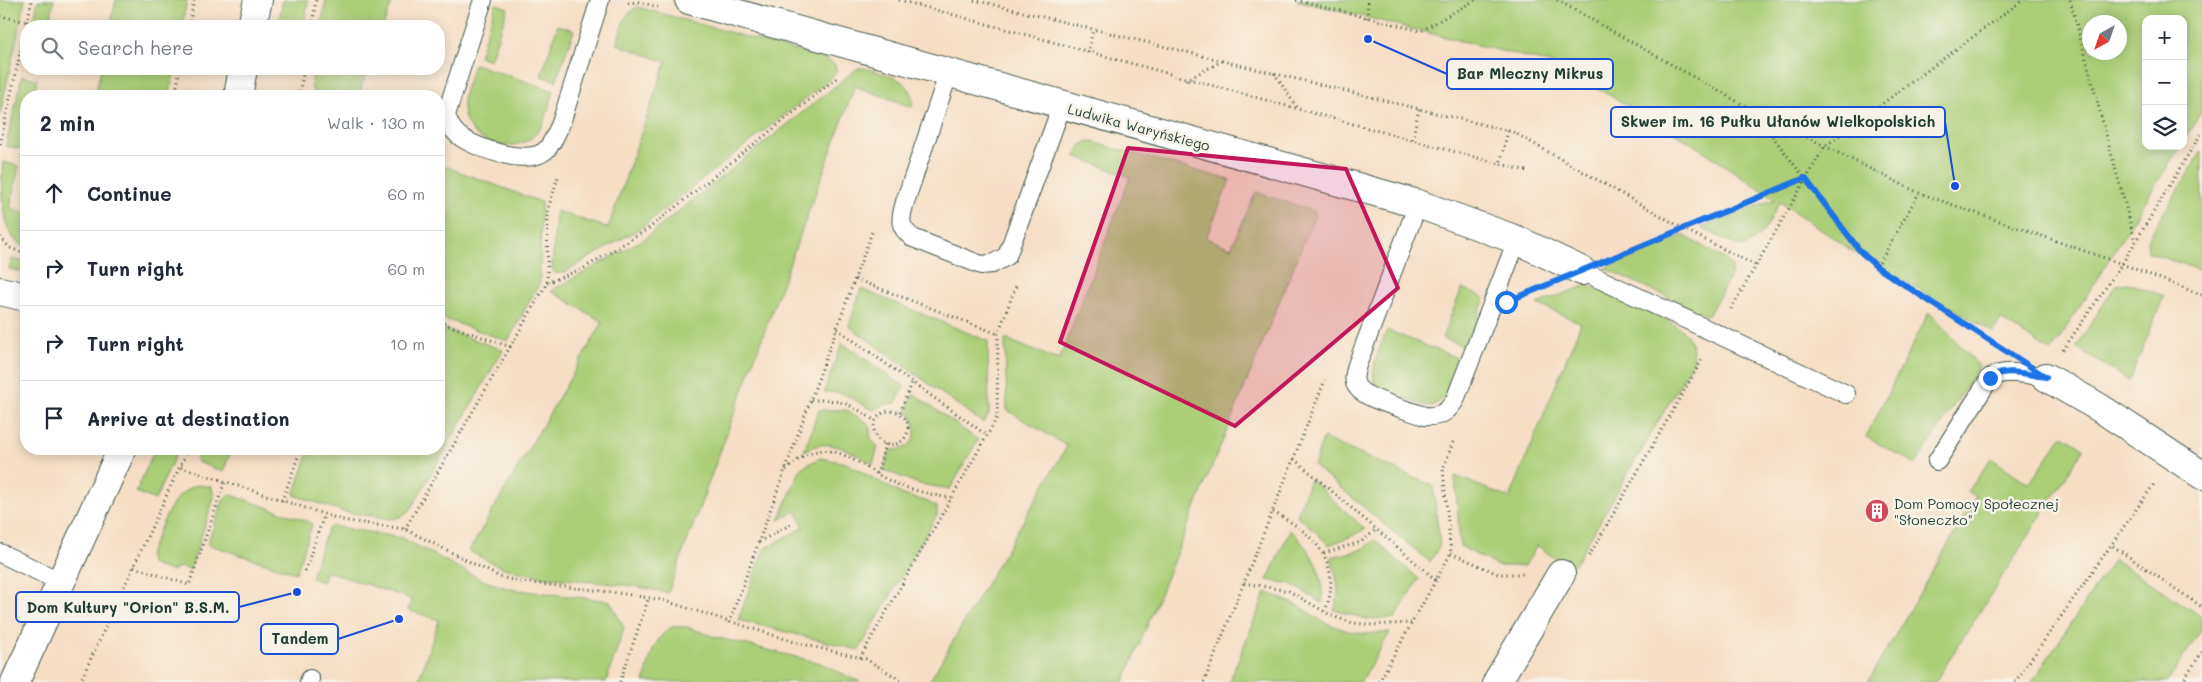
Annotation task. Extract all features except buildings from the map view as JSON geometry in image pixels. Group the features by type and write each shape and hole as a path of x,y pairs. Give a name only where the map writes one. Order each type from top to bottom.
{"street":[{"path":"253,20 258,0"},
{"name":"Ludwika Waryńskiego","path":"677,5 949,72 1418,204 1517,240 1582,271"},
{"path":"239,90 242,75"},
{"path":"0,291 20,296"},
{"path":"2046,377 2100,408 2202,475"},
{"path":"15,682 119,455"},
{"path":"1497,682 1561,574"}],"lane":[{"path":"483,0 446,115 450,126 468,142 510,157 526,157 545,151 553,142 561,123 600,0"},
{"path":"949,72 905,202 900,224 904,232 913,238 981,264 992,264 1007,256 1062,105"},
{"path":"1418,204 1360,356 1354,380 1358,388 1366,394 1424,416 1434,417 1444,414 1455,400 1517,240"},
{"path":"1582,271 1846,394"},
{"path":"1937,460 1990,378 1996,374 2010,373 2046,377"},
{"path":"0,553 61,582"}],"path":[{"path":"27,20 32,0"},
{"path":"190,20 194,0"},
{"path":"313,20 316,0"},
{"path":"899,0 1186,80 1527,171"},
{"path":"974,0 1508,131 1684,229 1756,266"},
{"path":"1296,0 1421,32 1475,0"},
{"path":"1367,18 1368,0"},
{"path":"1557,0 1754,111 1919,193 2122,264 2202,295"},
{"path":"1451,553 1498,574 1561,574 1581,570 1825,146 2023,0"},
{"path":"2070,0 2135,242"},
{"path":"623,6 632,1 677,5"},
{"path":"0,16 20,20"},
{"path":"1088,53 1093,29"},
{"path":"0,144 20,54"},
{"path":"1186,80 1222,61"},
{"path":"1274,73 1298,109"},
{"path":"176,90 179,75"},
{"path":"300,90 303,75"},
{"path":"547,284 584,268 648,230 840,75"},
{"path":"1412,140 1419,109"},
{"path":"1754,111 1860,251 1877,267 1998,346"},
{"path":"1500,164 1508,131"},
{"path":"2046,377 2122,264 2202,132"},
{"path":"405,529 547,284 549,202 559,174"},
{"path":"1523,295 1805,178"},
{"path":"1877,267 1919,193"},
{"path":"729,623 875,225"},
{"path":"0,237 10,248 20,252"},
{"path":"860,658 998,418 998,334 1019,278"},
{"path":"855,279 998,334"},
{"path":"445,324 510,347"},
{"path":"837,329 988,436"},
{"path":"1204,682 1327,376"},
{"path":"900,412 912,383"},
{"path":"811,400 832,399 850,403 875,421"},
{"path":"889,410 900,412 908,420 908,432 902,442 885,444 874,432 875,421 879,415 889,410"},
{"path":"1379,682 1451,553 1443,468 1457,432"},
{"path":"877,474 885,444"},
{"path":"785,471 801,458 819,450 834,452 911,489 951,498"},
{"path":"80,682 186,455"},
{"path":"282,501 299,455"},
{"path":"1294,459 1436,580"},
{"path":"181,467 324,515 373,525 405,529 482,570 510,580 649,597 729,623 860,658 904,682"},
{"path":"2015,682 2113,546 2156,481"},
{"path":"134,567 188,585 225,482"},
{"path":"1273,512 1289,520 1312,538 1324,553 1330,576 1332,595 1325,611"},
{"path":"305,571 324,515"},
{"path":"759,542 793,523"},
{"path":"1324,553 1361,542 1377,529"},
{"path":"2113,546 2202,607"},
{"path":"1244,583 1289,591 1325,611 1353,623 1373,625 1412,623"},
{"path":"620,682 649,597"},
{"path":"2182,682 2202,652"}],"highlighted area":[{"path":"1128,148 1346,169 1398,288 1235,426 1060,342"}],"green space":[{"path":"0,0 25,0 20,20 0,115"},
{"path":"38,0 54,0 50,20 34,20"},
{"path":"116,0 187,0 183,20 111,20"},
{"path":"283,0 308,0 305,20 279,20"},
{"path":"326,0 393,0 385,20 322,20"},
{"path":"1296,0 2202,0 2202,111 2187,135 2187,15 2142,15 2142,150 2177,150 2051,352 2001,319 1993,332 1851,250 1780,202 1761,234 1750,243 1741,247 1701,228 1775,199 1690,142 1558,65"},
{"path":"496,4 508,8 490,60 479,56"},
{"path":"638,7 826,59 835,65 836,71 830,79 642,227 565,272 556,274 552,269 556,211 608,228 666,62 617,44 626,17 633,9"},
{"path":"558,25 574,30 556,81 541,76"},
{"path":"474,64 554,91 543,123 532,137 521,143 508,146 496,144 484,140 466,122 463,103"},
{"path":"858,68 889,76 904,84 910,90 912,107 855,86 668,593 627,585 545,577 524,573 504,568 469,551 603,322 551,291 644,239"},
{"path":"100,75 174,75 170,90 96,90"},
{"path":"313,75 366,75 360,90 313,90 311,87"},
{"path":"22,76 37,79 35,90 20,90 20,148 6,146"},
{"path":"1088,141 1230,180 1206,238 1231,248 1256,192 1316,212 1124,682 929,682 1067,446 1007,410 1005,339 1059,360 1130,177 1075,156 1081,145"},
{"path":"2202,151 2202,271 2148,252 2147,240"},
{"path":"3,162 19,166 10,208 20,210 20,244 11,234 7,224 2,199"},
{"path":"445,166 541,202 540,282 508,341 445,319"},
{"path":"1683,235 1726,260 1732,267 1731,275 1708,316 1605,268"},
{"path":"12,259 20,261 20,272 9,269"},
{"path":"2128,283 2164,296 2129,381 2076,347 2116,285"},
{"path":"1587,285 1639,306 1677,327 1690,340 1694,360 1575,564 1565,566 1537,545 1525,566 1497,566 1460,546 1455,476 1510,498 1581,323 1537,304"},
{"path":"1462,288 1485,298 1466,347 1442,338"},
{"path":"861,289 988,341 989,414 983,423 849,326"},
{"path":"1929,312 1979,366 1916,464 1866,437"},
{"path":"445,329 503,350 445,450"},
{"path":"1387,330 1462,360 1454,382 1443,399 1429,407 1376,387 1374,380 1375,365"},
{"path":"842,343 904,386 896,403 884,404 873,410 842,393 824,392"},
{"path":"914,394 978,440 950,489 919,484 884,470 890,450 899,450 906,447 914,437 914,424 907,409"},
{"path":"819,410 847,410 869,424 871,439 878,447 873,464 848,450 831,445 813,447 804,451"},
{"path":"2063,435 2084,448 1935,682 1868,682 1976,496 1968,492 1991,458 2029,484"},
{"path":"1323,438 1433,486 1440,545 1430,562 1314,466"},
{"path":"152,455 175,455 155,500 136,492"},
{"path":"197,455 230,455 223,472 198,462"},
{"path":"308,455 442,455 410,510 400,517 392,519 345,512 294,495"},
{"path":"820,458 846,463 903,495 926,501 937,507 937,515 859,650 738,620 764,549 804,527 796,511 779,520 801,468"},
{"path":"1310,479 1365,529 1328,545 1297,516"},
{"path":"200,485 212,487 214,498 190,570 180,567 171,571 152,565 148,557 174,502 190,487"},
{"path":"229,494 310,522 312,525 296,573 207,544 223,501"},
{"path":"332,526 402,538 484,581 510,589 610,601 624,628 606,682 418,682 439,620 408,610 411,599 326,571 322,582 311,578 327,530"},
{"path":"1290,530 1304,545 1315,562 1321,581 1322,603 1291,584 1267,580"},
{"path":"1375,540 1419,579 1395,618 1366,619 1334,610 1338,590 1331,557 1361,550"},
{"path":"2114,559 2202,617 2202,629 2167,682 2032,682"},
{"path":"1266,592 1301,607 1325,623 1348,631 1365,634 1390,632 1361,682 1229,682"},
{"path":"672,627 687,627 715,637 820,663 860,682 644,682 656,644 665,632"}],"place":[{"name":"Bar Mleczny Mikrus","path":"1368,39"},
{"name":"Skwer im. 16 Pułku Ułanów Wielkopolskich","path":"1955,186"},
{"name":"Dom Pomocy Społecznej \"Słoneczko\"","path":"1877,511"},
{"name":"Dom Kultury \"Orion\" B.S.M.","path":"297,592"},
{"name":"Tandem","path":"399,619"}],"route":[{"path":"1506,302 1805,178 1860,251 1877,267 2046,377 2010,373 1996,374 1990,378"}]}
